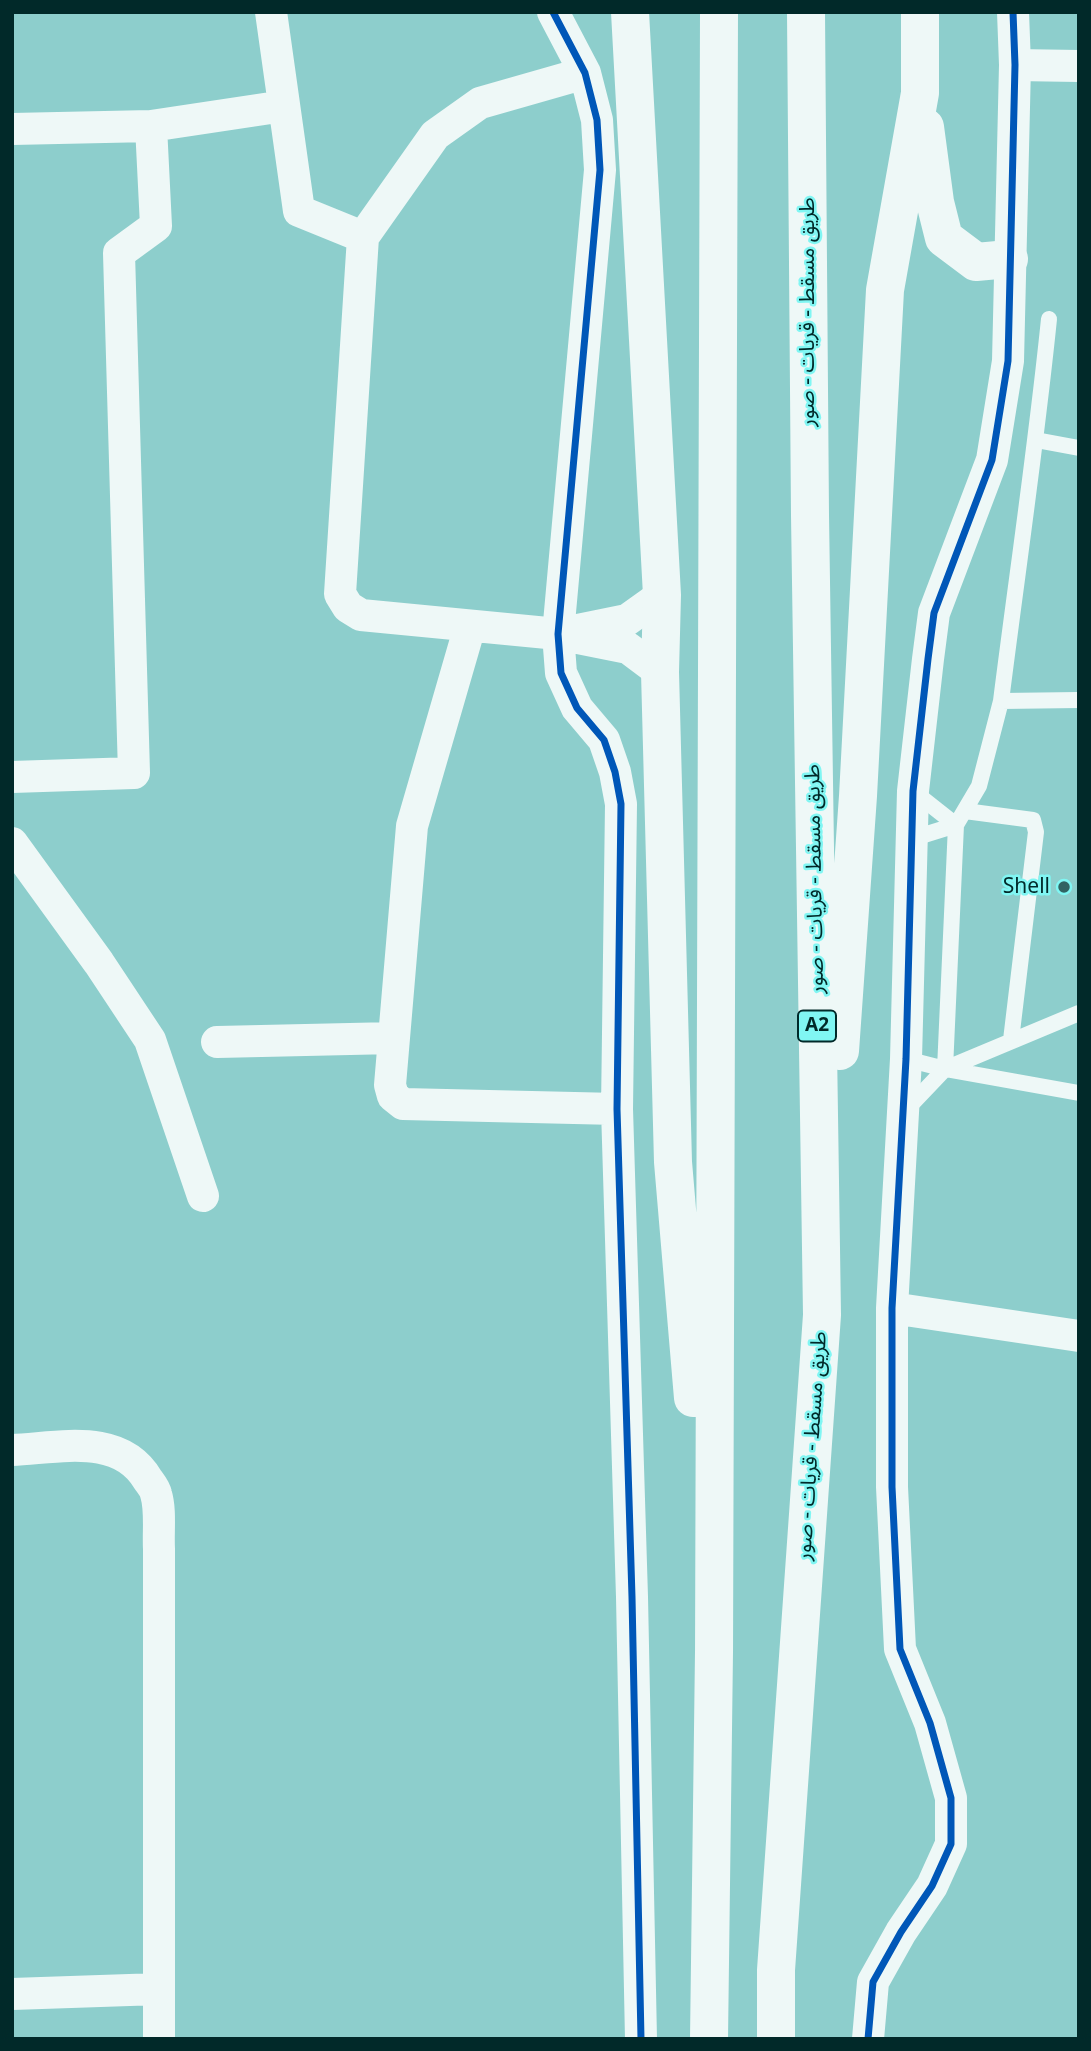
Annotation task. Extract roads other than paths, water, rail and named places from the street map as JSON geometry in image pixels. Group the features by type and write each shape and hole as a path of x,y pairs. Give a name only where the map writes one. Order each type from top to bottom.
{"highway":[{"path":"630,12 662,595 660,672 673,1162 715,1652"},
{"path":"709,2039 715,1652 719,12"},
{"name":"طريق مسقط - قريات - صور","path":"776,2039 776,1970 821,1315 806,12"},
{"path":"920,12 920,93 935,202 944,238 975,262 1009,259"},
{"path":"821,1315 858,796 885,290 920,93"}],"street":[{"path":"271,12 299,211 363,237"},
{"path":"552,12 585,73 597,120 600,170 558,634 561,673 578,708 604,740 615,772 621,804 617,1109 632,1597 641,2039"},
{"path":"868,2039 873,1982 901,1931 932,1886 951,1844 951,1798 929,1723 900,1648 892,1487 892,1308 906,1059 913,791 934,612 992,460 1009,361 1015,65 1013,12"},
{"path":"1015,65 1079,66"},
{"path":"585,73 480,103 435,135 363,237 340,594 348,607 362,615 558,634 628,648 660,672"},
{"path":"12,128 151,126 284,106"},
{"path":"12,777 134,773 119,253 156,226 151,126"},
{"path":"558,634 627,620 662,595"},
{"path":"470,626 412,826 390,1085 393,1096 403,1104 617,1109"},
{"path":"12,843 99,963 150,1041 203,1196"},
{"path":"217,1042 394,1038"},
{"path":"892,1308 1079,1336"},
{"path":"12,1450 97,1446 116,1451 133,1461 145,1474 156,1493 159,1549 159,2039"},
{"path":"12,1994 159,1989"}],"lane":[{"path":"944,1069 960,818 979,786 1001,701 1036,440 1049,319"},
{"path":"1036,440 1079,448"},
{"path":"1001,701 1079,700"},
{"path":"913,791 960,818"},
{"path":"911,839 960,818 1033,821 1035,832 1011,1041"},
{"path":"903,1112 944,1069 1079,1013"},
{"path":"906,1059 944,1069 1079,1093"}],"place":[{"name":"Shell","path":"1064,887"}]}
